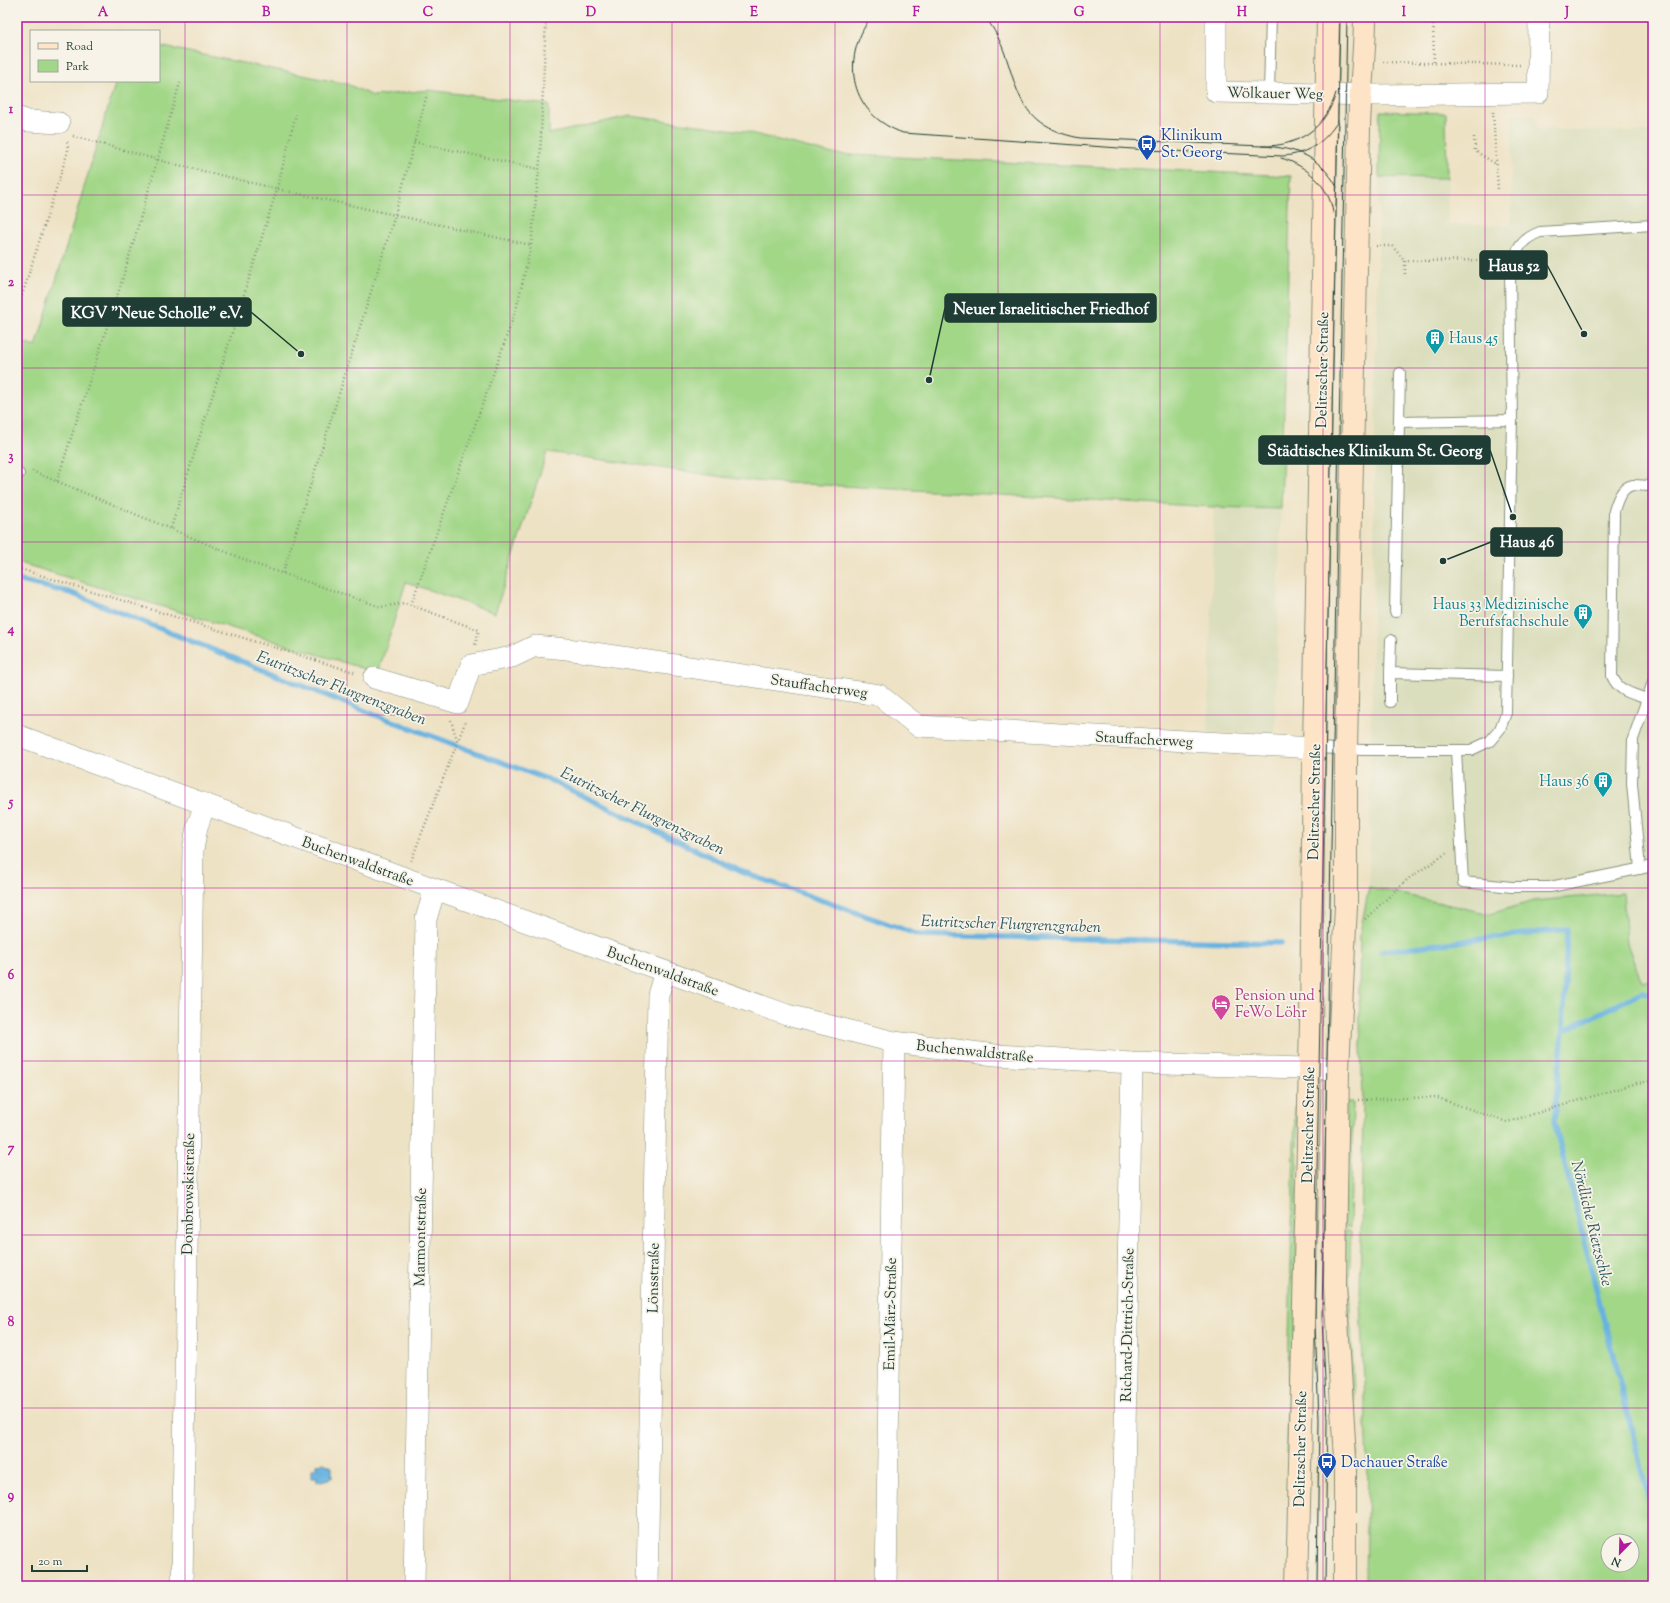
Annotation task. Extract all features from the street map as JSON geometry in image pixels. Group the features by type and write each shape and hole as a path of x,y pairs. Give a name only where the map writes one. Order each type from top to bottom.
{"main road":[{"name":"Delitzscher Straße","path":"1296,1586 1310,1068 1314,748 1328,17"},
{"name":"Delitzscher Straße","path":"1344,1586 1345,1458 1335,1284 1338,1069 1346,906 1346,749 1360,94 1365,50 1365,17"}],"street":[{"name":"Wölkauer Weg","path":"1216,17 1216,92 1360,94"},
{"path":"1360,94 1538,93 1539,17"},
{"path":"17,117 28,121 62,128"},
{"name":"Stauffacherweg","path":"471,665 512,657 536,646 567,649 879,695 918,726 1094,737 1314,748"},
{"path":"374,678 458,703 471,665"},
{"name":"Buchenwaldstraße","path":"17,735 665,972 788,1015 894,1042 995,1055 1132,1063 1338,1069"},
{"name":"Dombrowskistraße","path":"182,1586 193,850 197,827 205,804"},
{"name":"Marmontstraße","path":"414,1586 426,919 435,889"},
{"name":"Lönsstraße","path":"647,1586 658,995 665,972"},
{"name":"Emil-März-Straße","path":"886,1586 894,1042"},
{"name":"Richard-Dittrich-Straße","path":"1122,1586 1132,1063"}],"lane":[{"path":"1269,92 1271,17"},
{"path":"1314,748 1471,750 1490,741 1500,729 1506,713 1512,420 1510,273 1513,260 1521,244 1529,236 1540,232 1653,225"},
{"path":"1395,612 1400,373"},
{"path":"1399,422 1512,420"},
{"path":"1647,699 1616,686 1612,676 1614,511 1618,497 1628,487 1634,485 1642,487 1653,486"},
{"path":"1390,702 1391,640"},
{"path":"1390,673 1507,676"},
{"path":"1640,868 1632,783 1633,739 1653,682"},
{"path":"1456,750 1463,882 1512,887 1550,887 1653,866"}],"path":[{"path":"411,605 516,310 531,246 539,169 546,17"},
{"path":"1433,17 1434,64"},
{"path":"1381,62 1523,65"},
{"path":"57,481 121,284 180,83"},
{"path":"1492,93 1498,189"},
{"path":"283,573 395,215 427,94"},
{"path":"171,528 277,189 296,114"},
{"path":"62,128 158,160 277,189 531,246"},
{"path":"17,311 68,151 62,128"},
{"path":"1474,137 1475,151 1496,164"},
{"path":"414,142 539,169"},
{"path":"1379,246 1392,246 1405,261 1405,274"},
{"path":"1405,261 1513,260"},
{"path":"30,470 283,573 381,607 405,603 479,630 471,665"},
{"path":"17,568 374,678"},
{"path":"405,878 466,719"},
{"path":"1360,923 1382,906 1408,880 1462,843"},
{"path":"1358,1100 1435,1097 1507,1122 1637,1083 1653,1081"}],"shaded area":[{"path":"1512,114 1536,115 1537,129 1653,132 1653,982 1643,982 1369,887 1379,177 1447,178 1448,225 1511,225"},
{"path":"1214,507 1281,509 1275,733 1208,732"}],"green space":[{"path":"160,46 347,84 373,96 428,90 549,105 549,134 630,116 743,131 833,154 1291,176 1281,509 1214,507 753,481 547,452 495,613 406,582 378,673 17,562 17,360 23,343 36,347 116,82 160,82"},
{"path":"1380,111 1446,113 1447,178 1379,177"},
{"path":"1369,887 1490,914 1534,901 1623,893 1627,944 1642,982 1653,982 1653,1586 1366,1586 1368,1460 1360,1303 1363,1100 1359,995 1360,933"},
{"path":"1346,1102 1353,1102 1350,1227 1344,1227"},
{"path":"1298,1106 1294,1453 1286,1453 1295,1107"},
{"path":"1344,1231 1351,1231 1349,1285 1357,1456 1351,1456"}],"water":[{"path":"324,1463 332,1467 332,1478 317,1482 317,1477 312,1477 312,1469 316,1468 316,1464"}],"waterway":[{"name":"Eutritzscher Flurgrenzgraben","path":"17,580 71,593 373,714 552,781 742,872 919,935 1281,943"},
{"name":"Nördliche Rietzschke","path":"1381,951 1567,929 1563,1031 1554,1121 1653,1515"},
{"name":"Nördliche Rietzschke","path":"1563,1031 1643,992 1653,995"}],"tram line":[{"path":"871,17 861,34 855,51 853,68 856,85 862,100 872,113 885,125 903,133 1148,150 1283,156 1300,153 1315,146 1327,135 1338,121"},
{"path":"985,17 997,35 1017,90 1025,106 1037,120 1055,130 1080,138 1262,146"},
{"path":"1317,1586 1319,1419 1315,1324 1316,1219 1340,17"},
{"path":"1325,1586 1327,1420 1322,1318 1347,17"},
{"path":"1336,93 1325,116 1309,133 1299,139 1287,143 1262,146 1286,149 1306,156 1323,168 1337,187"},
{"path":"1281,158 1290,161 1308,171 1315,178 1327,194 1333,213"}],"place":[{"name":"Klinikum St. Georg","path":"1147,161"},
{"name":"Haus 52","path":"1584,334"},
{"name":"KGV \"Neue Scholle\" e.V.","path":"301,354"},
{"name":"Haus 45","path":"1435,355"},
{"name":"Neuer Israelitischer Friedhof","path":"929,380"},
{"name":"Städtisches Klinikum St. Georg","path":"1513,517"},
{"name":"Haus 46","path":"1443,561"},
{"name":"Haus 33 Medizinische Berufsfachschule","path":"1583,630"},
{"name":"Haus 36","path":"1603,798"},
{"name":"Pension und FeWo Löhr","path":"1221,1021"},
{"name":"Dachauer Straße","path":"1327,1479"}]}
